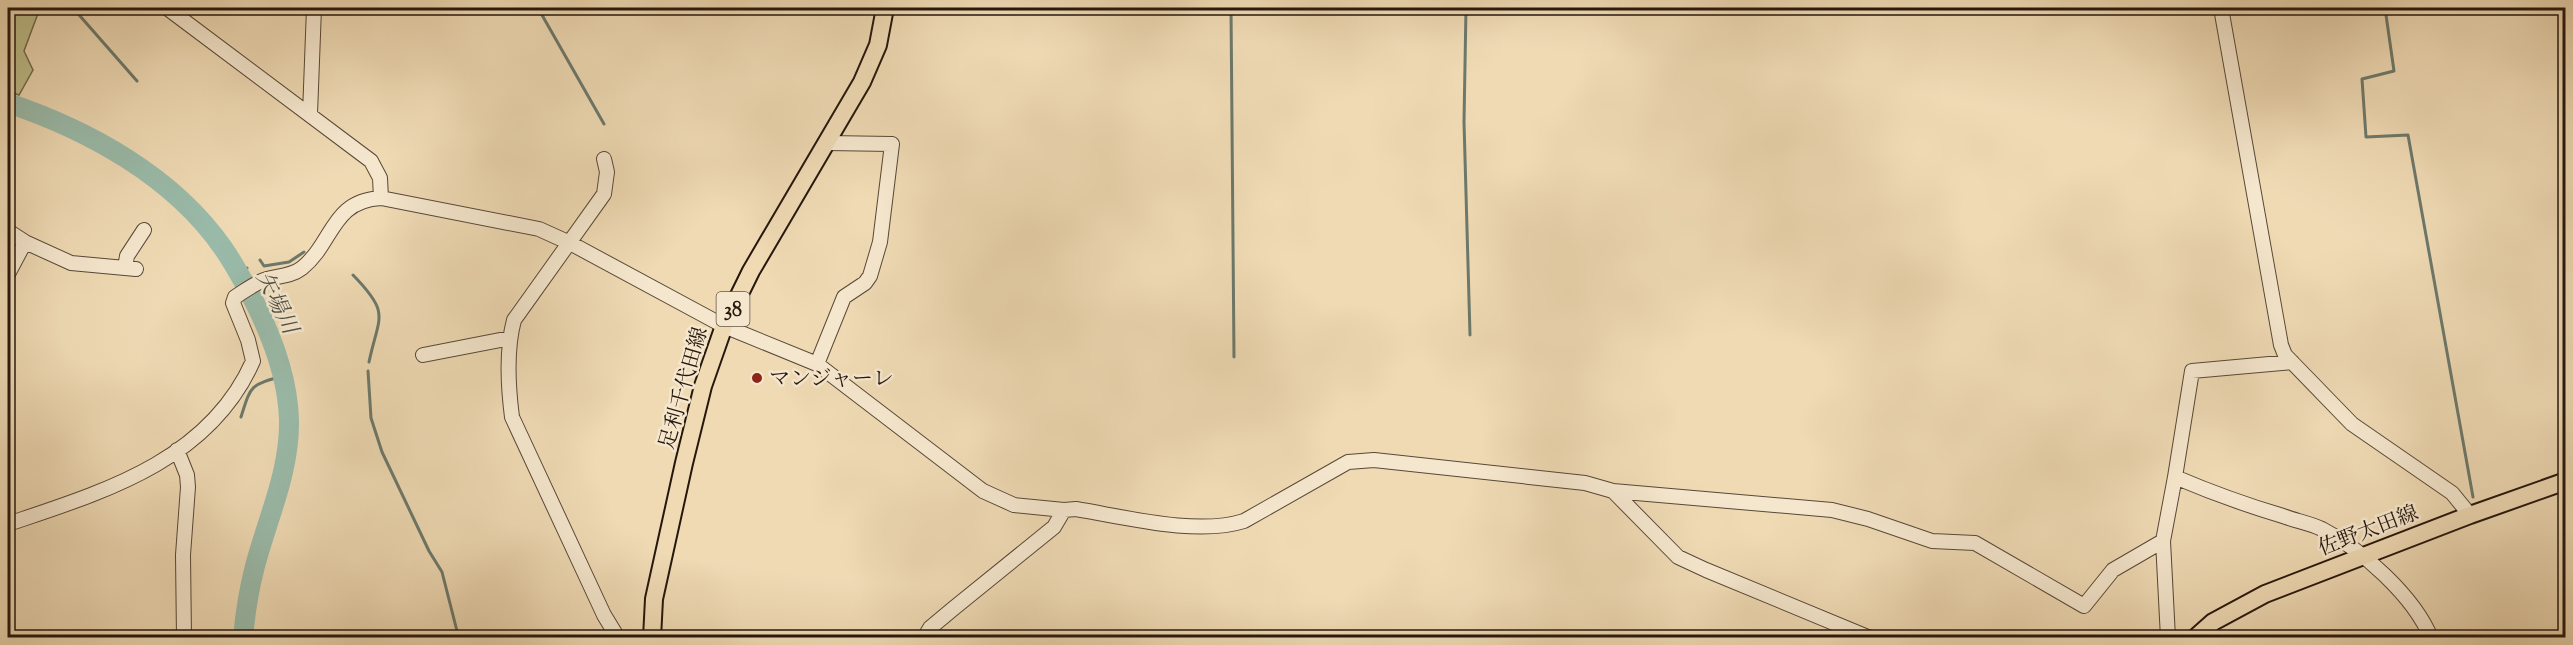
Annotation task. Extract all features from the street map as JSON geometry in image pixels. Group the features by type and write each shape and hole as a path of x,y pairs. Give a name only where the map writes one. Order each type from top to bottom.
{"main road":[{"name":"足利千代田線","path":"652,638 654,599 684,463 703,386 724,326 751,271 827,143 873,59 885,8"},
{"name":"佐野太田線","path":"2194,638 2213,622 2255,598 2565,481"}],"street":[{"path":"166,8 371,161 380,178 381,198"},
{"path":"2221,8 2281,345 2285,355 2352,424 2452,493 2470,515"},
{"path":"310,10 310,114"},
{"path":"817,364 844,297 866,283 870,276 880,242 892,144 827,143"},
{"path":"604,159 607,172 604,194 514,320 510,338 512,417 604,615 618,638"},
{"path":"234,300 259,283 289,275 303,267 349,208 360,200 381,198 539,229 570,243 724,326 817,364 983,491 1014,505 1076,509 1193,527 1227,526 1244,521 1348,462 1374,460 1585,483 1613,491 1832,510 1868,519 1932,541 1975,543 2084,606 2113,570 2163,541"},
{"path":"8,231 25,242 71,263 130,268 127,256 144,230"},
{"path":"8,274 25,242"},
{"path":"8,524 86,498 135,477 177,450 216,420 253,361 234,300 223,287"},
{"path":"423,355 510,338"},
{"path":"2168,638 2163,541 2192,371 2292,362"},
{"path":"177,450 187,475 188,487 183,555 184,638"},
{"path":"2175,477 2314,526 2334,537 2361,557 2409,602 2431,638"},
{"path":"1613,491 1678,557 1870,638"},
{"path":"924,638 930,628 1054,528 1064,510"}],"green space":[{"path":"8,8 40,8 24,51 33,70 19,95 8,91"}],"waterway":[{"path":"73,8 137,81"},
{"path":"538,8 604,124"},
{"path":"1231,8 1234,357"},
{"path":"1466,8 1464,122 1470,335"},
{"path":"2385,8 2394,71 2362,79 2366,137 2408,135 2473,497"},
{"name":"矢場川","path":"8,103 38,114 98,142 127,159 180,199 203,222 223,248 262,317 283,375 288,405 288,439 282,476 253,575 243,638"},
{"path":"260,260 264,266 289,262 304,252"},
{"path":"239,273 247,268"},
{"path":"353,275 373,298 379,316 369,362"},
{"path":"368,371 371,418 382,452 429,551 442,572 457,631"},
{"path":"241,417 253,388 258,384 283,376"}],"place":[{"name":"マンジャーレ","path":"757,378"}]}
